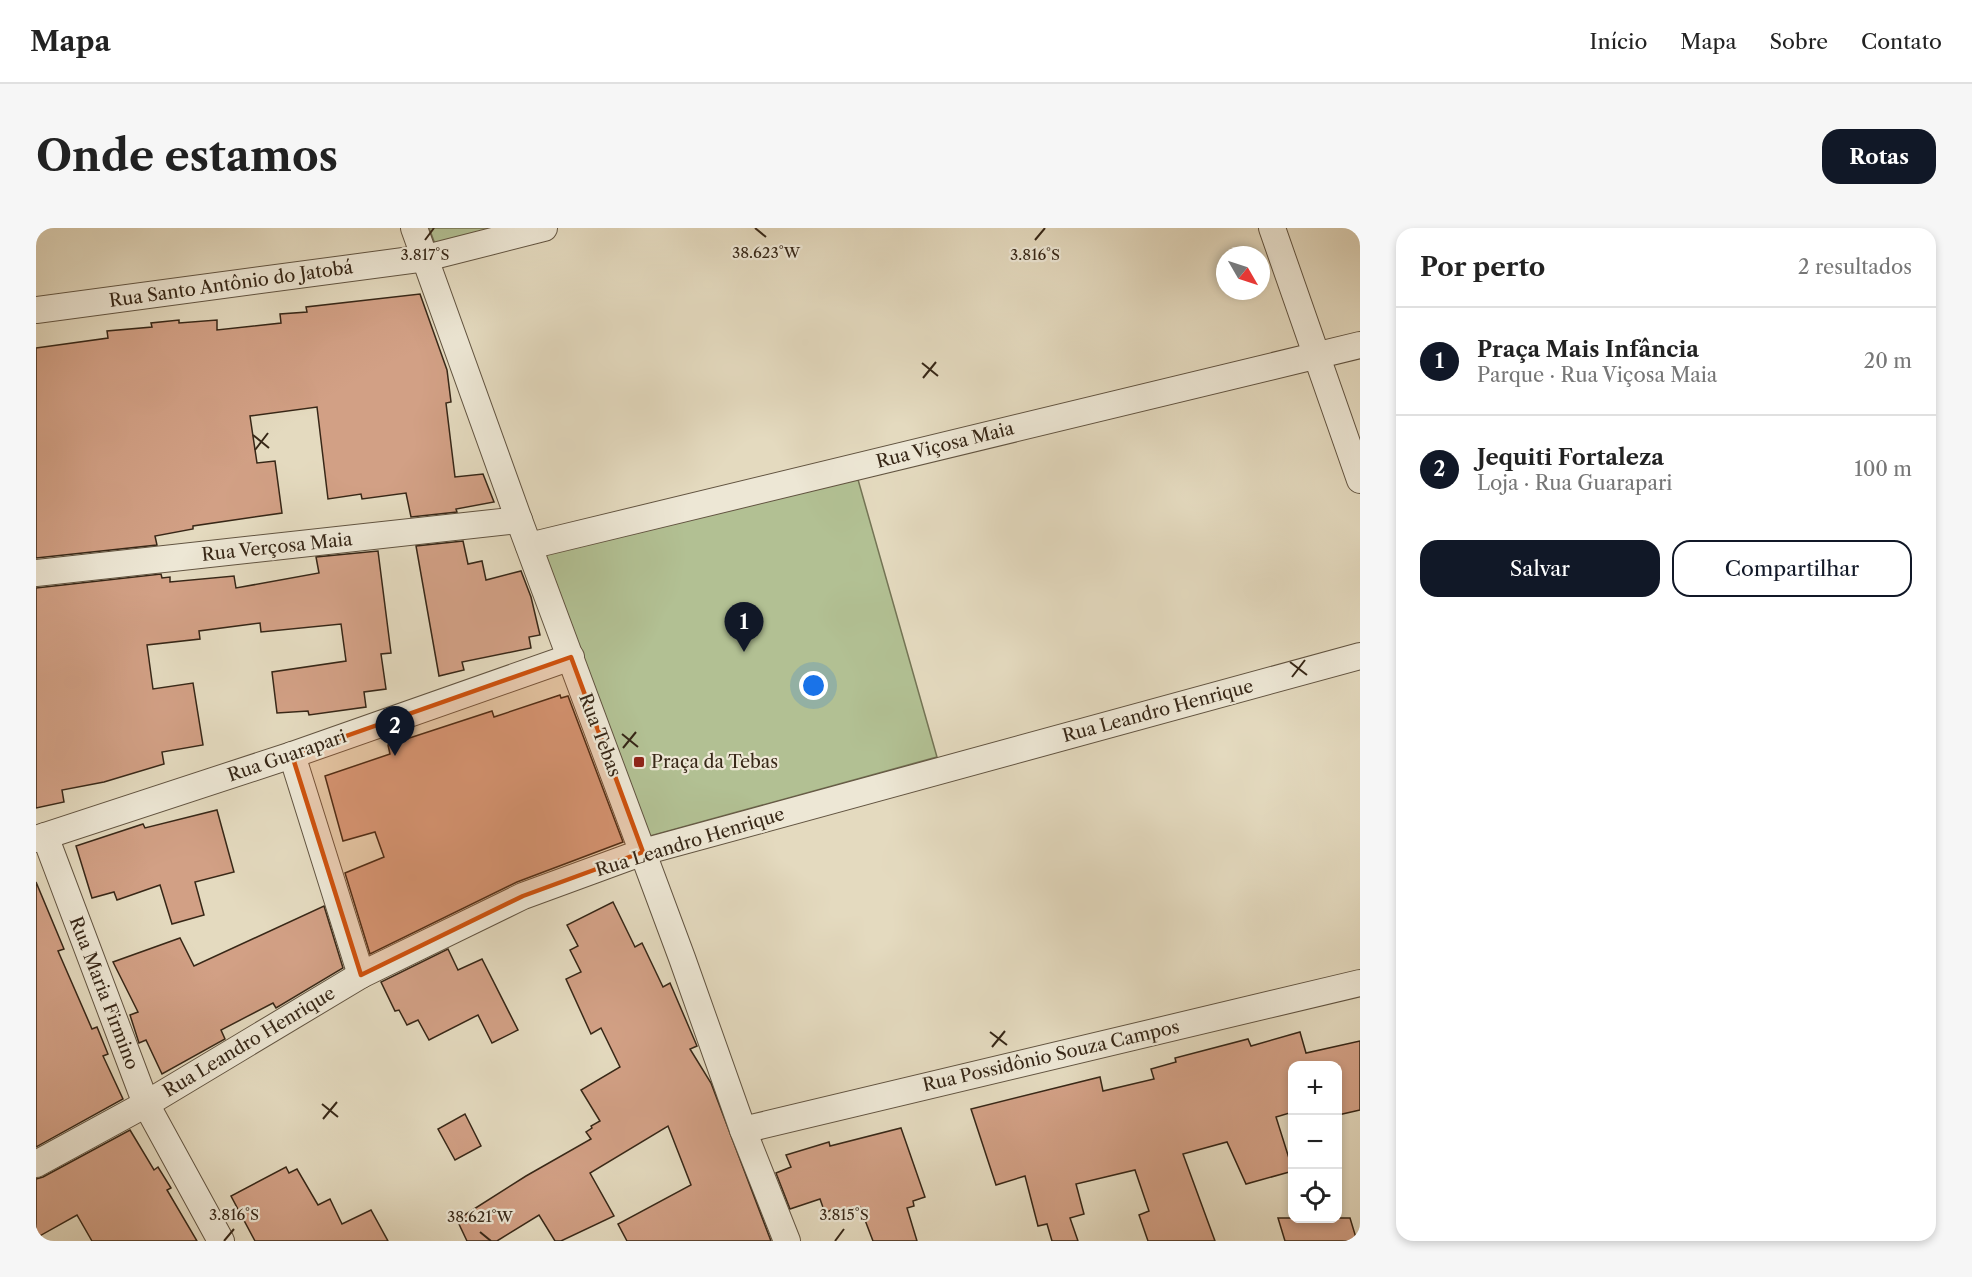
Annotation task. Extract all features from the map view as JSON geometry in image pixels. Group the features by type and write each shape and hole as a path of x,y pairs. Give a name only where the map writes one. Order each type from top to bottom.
{"street":[{"name":"Rua Tebas","path":"414,228 743,1130 787,1241"},
{"name":"Rua Santo Antônio do Jatobá","path":"36,310 426,258 544,228"},
{"path":"1272,228 1360,480"},
{"name":"Rua Viçosa Maia","path":"530,546 1360,345"},
{"name":"Rua Verçosa Maia","path":"36,573 519,520"},
{"name":"Rua Leandro Henrique","path":"36,1164 146,1104 361,975 523,896 643,852 1360,656"},
{"name":"Rua Guarapari","path":"40,837 292,755 571,657"},
{"path":"292,755 361,975"},
{"name":"Rua Maria Firmino","path":"40,837 146,1104 221,1241"},
{"name":"Rua Possidônio Souza Campos","path":"743,1130 1360,982"}],"highlighted area":[{"path":"571,657 643,852 523,896 361,975 292,755"}],"green space":[{"path":"429,228 496,228 435,244"},
{"path":"857,476 937,757 650,836 543,548"}],"building":[{"path":"420,294 447,370 451,402 446,403 455,477 483,474 494,502 456,509 457,512 411,517 406,493 362,499 361,494 328,499 317,407 250,416 257,463 275,461 282,513 193,526 193,529 155,536 157,545 36,558 36,348 108,338 107,331 152,327 151,323 179,320 179,323 217,320 217,330 281,323 280,314 307,312 306,307"},
{"path":"463,541 468,564 482,561 486,580 521,571 531,597 540,635 529,637 531,648 462,662 464,670 439,676 416,546"},
{"path":"378,551 391,653 381,654 386,689 364,692 366,707 309,715 308,711 277,713 272,672 346,661 341,624 261,632 260,623 199,631 200,639 147,645 153,689 193,683 203,745 162,752 164,764 104,782 62,790 64,802 36,808 36,588 161,574 162,578 170,577 170,582 234,576 236,588 319,573 316,557"},
{"path":"560,695 561,698 568,696 623,842 517,882 370,954 345,873 384,857 375,832 343,841 325,776 390,754 388,745 492,711 494,717"},
{"path":"217,810 234,872 195,882 204,915 172,924 160,885 117,900 114,892 92,898 76,846 143,824 145,828"},
{"path":"36,882 64,949 58,951 92,1029 97,1027 108,1054 103,1056 123,1099 36,1147"},
{"path":"613,902 635,947 642,943 663,987 670,983 697,1046 690,1049 711,1083 771,1241 627,1241 618,1224 691,1185 668,1126 590,1173 614,1216 561,1241 555,1241 539,1215 497,1241 467,1241 458,1222 465,1218 463,1216 526,1176 591,1139 586,1132 600,1121 581,1090 620,1067 601,1028 591,1034 566,979 581,972 570,950 578,946 567,925"},
{"path":"324,906 343,968 276,1008 273,1003 221,1030 225,1039 162,1074 146,1040 139,1043 130,1015 138,1012 113,962 180,938 194,966"},
{"path":"448,949 458,970 482,959 518,1030 492,1043 478,1015 429,1040 418,1020 407,1025 399,1010 395,1011 381,982"},
{"path":"1300,1032 1306,1053 1360,1041 1360,1110 1342,1114 1342,1061 1288,1061 1288,1113 1276,1117 1288,1155 1288,1172 1246,1184 1227,1142 1183,1154 1215,1241 1148,1241 1139,1215 1149,1211 1135,1170 1076,1184 1084,1214 1070,1218 1078,1241 1052,1241 1047,1224 1038,1226 1025,1176 996,1185 971,1109 1100,1077 1103,1091 1154,1079 1151,1069 1176,1062 1175,1058 1248,1039 1251,1046"},
{"path":"465,1114 481,1146 455,1160 438,1129"},
{"path":"901,1128 925,1197 913,1201 914,1206 907,1208 917,1241 873,1241 860,1207 833,1216 831,1210 825,1213 820,1199 790,1209 776,1173 791,1167 786,1155 829,1142 830,1146"},
{"path":"130,1130 154,1170 158,1167 171,1188 167,1190 197,1241 92,1241 77,1215 36,1238 36,1179"},
{"path":"286,1167 289,1173 297,1169 318,1205 330,1199 342,1224 371,1210 388,1241 255,1241 231,1196"},
{"path":"1278,1218 1288,1218 1288,1223 1342,1223 1342,1218 1350,1218 1357,1241 1285,1241"}],"place":[{"name":"Praça Mais Infância","path":"744,652"},
{"name":"Jequiti Fortaleza","path":"395,756"},
{"name":"Praça da Tebas","path":"639,762"}]}
